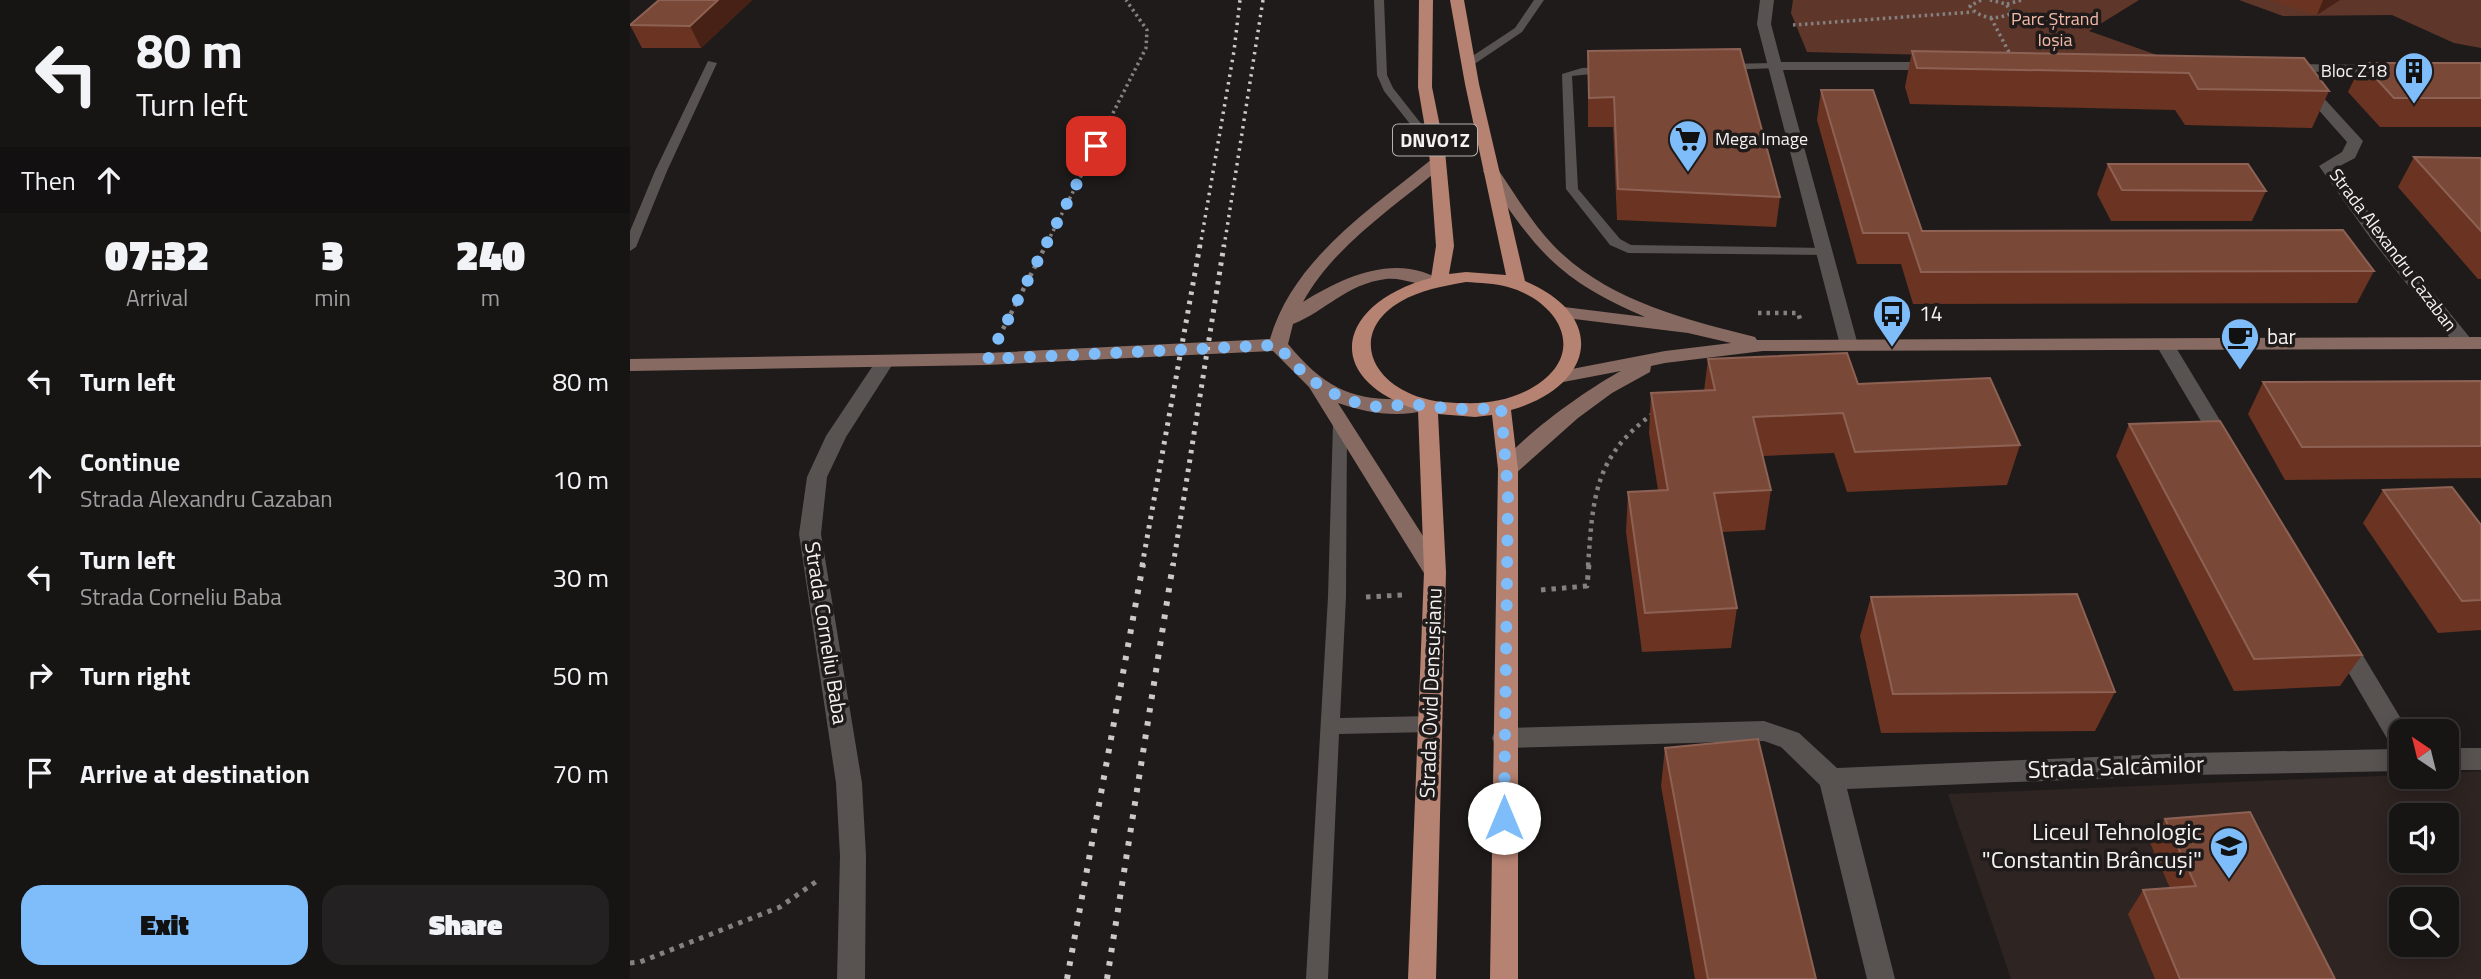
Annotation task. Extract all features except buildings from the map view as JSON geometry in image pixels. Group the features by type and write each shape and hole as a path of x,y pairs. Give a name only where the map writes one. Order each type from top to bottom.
{"main road":[{"name":"DNVO1Z","path":"1426,0 1425,87 1438,157 1445,246 1436,281"},
{"name":"DNVO1Z","path":"1457,0 1517,284"},
{"path":"1466,277 1492,278 1517,284 1544,296 1564,313 1573,333 1572,355 1558,377 1534,395 1501,407 1464,411 1424,406 1396,396 1377,383 1365,367 1361,349 1364,332 1373,316 1389,301 1436,281 1466,277"},
{"name":"Strada Ovid Densușianu","path":"1422,979 1434,583 1424,406"},
{"path":"1501,407 1508,469 1504,979"}],"street":[{"path":"1768,0 1764,24 1849,345"},
{"path":"1774,66 1949,66"},
{"path":"2264,68 2399,69"},
{"name":"Strada Alexandru Cazaban","path":"2290,68 2355,141 2349,155 2327,166 2377,234 2473,343"},
{"path":"1279,336 1319,265 1438,157"},
{"path":"1491,171 1556,257 1606,290 1688,327"},
{"path":"630,365 988,359 1279,336 1318,299 1374,277 1402,273 1436,281"},
{"name":"Strada Alexandru Cazaban","path":"1564,313 1688,327 1763,345"},
{"path":"1279,336 1294,366 1318,387 1434,583"},
{"name":"Strada Alexandru Cazaban","path":"1558,377 1665,357 1763,345 2473,343"},
{"path":"2165,345 2236,464"},
{"path":"1508,469 1566,414 1619,380 1665,357"},
{"name":"Strada Corneliu Baba","path":"850,979 853,856 849,783 810,534 817,477 836,436 885,362"},
{"path":"1318,387 1371,406 1424,406"},
{"path":"2332,625 2389,720"},
{"path":"1504,738 1764,732 1790,740 1832,779 1881,979"},
{"path":"2459,759 2481,759"},
{"name":"Strada Salcâmilor","path":"1832,779 2189,764 2389,760"}],"lane":[{"path":"1379,0 1381,75 1388,89 1438,157"},
{"path":"1469,62 1521,31 1539,0"},
{"path":"630,247 660,171 712,63"},
{"path":"1706,67 1774,66"},
{"path":"1623,69 1582,71 1567,75 1572,189 1615,242 1628,249 1825,252"},
{"path":"1317,979 1337,597 1340,423"},
{"path":"1329,726 1430,724"}],"path":[{"path":"988,359 1146,48 1147,30 1126,0"},
{"path":"1973,12 1970,6 1981,0"},
{"path":"1990,0 2006,4 2022,0"},
{"path":"1764,24 1798,25 1973,12 1991,18 2004,17 2012,13 2006,4"},
{"path":"1991,18 2016,66"},
{"path":"1337,597 1434,583"},
{"path":"630,963 640,962 780,907 853,856"}],"shaded area":[{"name":"Liceul Tehnologic \"Constantin Brâncuși\"","path":"2481,771 2481,979 2011,979 1948,794 2389,776 2389,789 2459,789 2459,772"}],"green space":[{"name":"Parc Ștrand Ioșia","path":"1793,0 2139,0 2089,31 2174,61 1807,52 1791,13"},
{"path":"2239,0 2481,0 2481,48 2454,43 2392,15 2283,16"}],"railway":[{"path":"1200,247 1234,51 1240,0"},
{"path":"1224,247 1263,0"},
{"path":"1142,566 1200,245"},
{"path":"1173,566 1224,245"},
{"path":"1067,979 1143,564"},
{"path":"1107,979 1173,564"}],"place":[{"name":"Bloc Z18","path":"2414,105"},
{"name":"Mega Image","path":"1688,173"},
{"name":"14","path":"1892,348"},
{"name":"bar","path":"2240,371"},
{"name":"Liceul Tehnologic \"Constantin Brâncuși\"","path":"2229,880"}],"route":[{"path":"1096,146 988,359 1278,345 1294,366 1318,387 1371,406 1420,405 1464,411 1501,407 1508,469 1504,818"}]}
